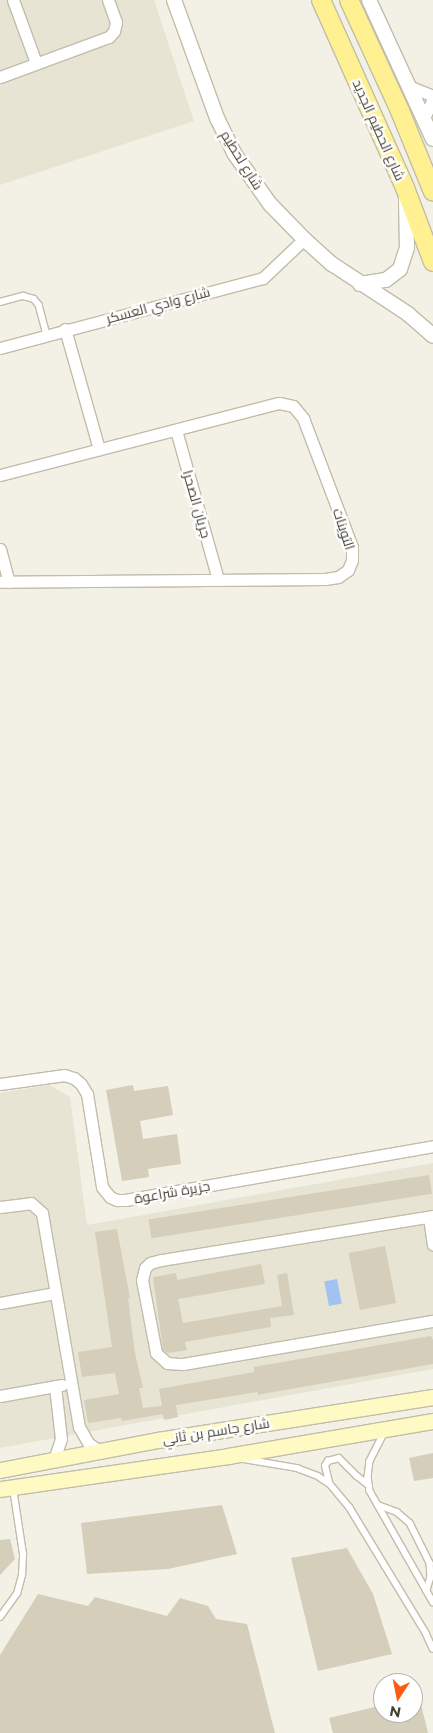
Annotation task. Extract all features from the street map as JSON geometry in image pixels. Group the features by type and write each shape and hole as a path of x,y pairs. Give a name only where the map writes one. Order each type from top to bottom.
{"main road":[{"name":"شارع الحطيم الجديد","path":"321,0 405,188 433,262"},
{"name":"شارع الحطيم الجديد","path":"349,0 400,111 433,192"},
{"name":"شارع جاسم بن ثاني","path":"0,1470 100,1451 433,1396"},
{"name":"شارع جاسم بن ثاني","path":"7,1488 228,1456 433,1421"}],"street":[{"path":"13,0 36,63"},
{"path":"0,77 112,35 116,22 108,0"},
{"name":"شارع لحطيم","path":"174,0 207,94 234,153 270,204 304,239 332,264 408,314 433,336"},
{"path":"369,0 411,87 433,139"},
{"path":"411,87 433,97 424,118"},
{"path":"360,284 386,280 394,275 404,261 407,238 405,188"},
{"name":"شارع وادي العسكر","path":"0,348 263,278 304,239"},
{"path":"65,330 99,449"},
{"name":"التوينات","path":"0,475 279,403 293,406 303,418 352,547 352,560 348,570 338,577 325,579 218,578 4,582"},
{"name":"جريان الصحرا","path":"176,430 218,578"},
{"path":"0,549 4,582"},
{"name":"جزيرة شراعوة","path":"0,1084 64,1075 74,1078 81,1084 87,1094 102,1187 110,1197 117,1200 433,1146"},
{"path":"0,1207 26,1203 39,1209 81,1434 89,1444 100,1451"},
{"path":"433,1245 431,1216 160,1260 150,1263 145,1268 142,1280 156,1353 167,1363 183,1364 433,1321"},
{"path":"0,1303 55,1293"},
{"path":"0,1396 71,1383"},
{"path":"54,1460 61,1439 55,1386"}],"lane":[{"path":"0,302 23,296 34,299 39,305 47,335"},
{"path":"386,1430 370,1461 369,1485 378,1505 433,1602"},
{"path":"228,1456 296,1468 318,1476 330,1484"},
{"path":"369,1485 357,1476 344,1462 334,1458 325,1466 326,1477 330,1484 350,1508 426,1633 433,1649"},
{"path":"0,1617 17,1594 22,1575 23,1554 7,1488"},
{"path":"378,1505 398,1512 410,1523 430,1563 431,1577 427,1590"}],"shaded area":[{"path":"0,0 154,0 194,121 0,185"},
{"path":"49,1085 70,1097 87,1225 433,1163 433,1369 0,1448 0,1093"}],"water":[{"path":"337,1279 342,1304 329,1306 324,1281"}],"building":[{"path":"133,1085 134,1091 168,1086 173,1115 140,1121 143,1139 177,1134 181,1164 148,1169 149,1177 122,1181 106,1090"},
{"path":"429,1175 432,1194 151,1238 148,1219"},
{"path":"117,1229 130,1298 128,1298 135,1353 143,1388 139,1388 143,1408 162,1406 159,1389 254,1372 254,1367 431,1336 433,1340 433,1364 258,1395 258,1392 176,1405 178,1417 164,1420 163,1414 122,1421 121,1418 88,1423 84,1400 119,1394 115,1373 82,1377 78,1352 112,1347 95,1232"},
{"path":"385,1246 396,1303 360,1310 349,1253"},
{"path":"261,1264 265,1284 178,1299 183,1323 282,1306 277,1275 287,1273 294,1315 270,1318 271,1327 185,1342 187,1350 168,1353 163,1350 153,1277 176,1273 177,1280"},
{"path":"433,1453 433,1478 414,1481 409,1458"},
{"path":"222,1505 237,1554 168,1569 87,1574 81,1523"},
{"path":"10,1539 15,1559 0,1575 0,1540"},
{"path":"347,1548 373,1594 392,1654 318,1671 291,1558"},
{"path":"38,1594 88,1606 95,1597 167,1616 180,1598 208,1606 216,1619 247,1624 275,1733 0,1733 0,1655"},
{"path":"373,1707 373,1723 423,1723 423,1713 428,1733 333,1733 329,1718"}]}
